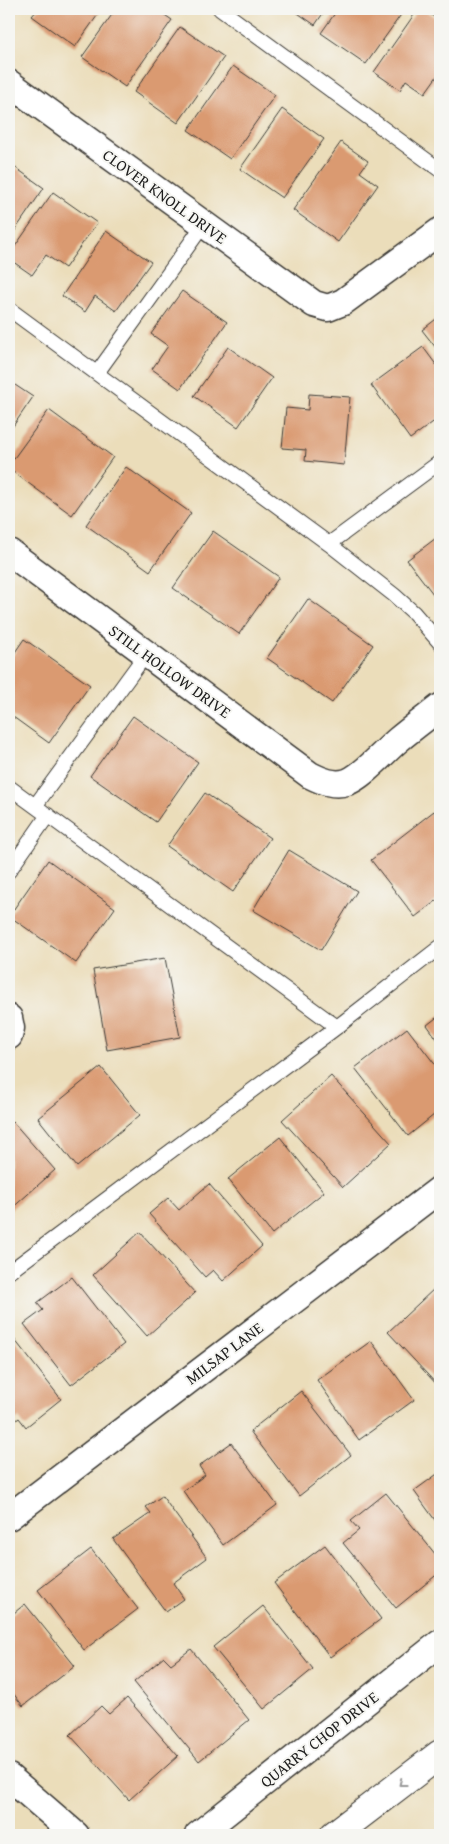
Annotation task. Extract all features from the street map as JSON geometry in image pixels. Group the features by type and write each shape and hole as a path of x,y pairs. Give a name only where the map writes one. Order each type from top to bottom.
{"main road":[{"path":"334,1835 440,1754"}],"street":[{"name":"CLOVER KNOLL DRIVE","path":"9,84 310,302 323,307 333,307 343,302 440,231"},
{"name":"STILL HOLLOW DRIVE","path":"9,552 310,775 322,781 334,784 348,782 359,775 398,740 440,707"},
{"name":"MILSAP LANE","path":"9,1517 439,1193"},
{"name":"QUARRY CHOP DRIVE","path":"198,1835 440,1643"},
{"path":"9,1776 76,1835"}],"lane":[{"path":"220,9 440,170"},
{"path":"97,374 204,224"},
{"path":"9,309 329,544 394,595 414,613 440,643"},
{"path":"329,544 440,462"},
{"path":"35,806 146,654"},
{"path":"9,786 337,1027"},
{"path":"9,871 48,815"},
{"path":"9,1272 337,1027 440,947"}],"building":[{"path":"38,9 102,9 75,47 32,16"},
{"path":"116,9 156,9 172,20 125,87 82,57"},
{"path":"292,9 326,9 315,25"},
{"path":"338,9 405,9 366,64 321,33"},
{"path":"418,9 423,9 440,21 440,72 425,93 406,80 400,90 374,72"},
{"path":"180,27 224,57 178,123 134,92"},
{"path":"233,66 275,95 230,159 188,130"},
{"path":"282,109 324,139 282,198 240,169"},
{"path":"341,142 368,161 360,172 378,185 338,242 293,210"},
{"path":"9,163 44,188 9,239"},
{"path":"53,192 97,223 65,268 46,255 32,275 9,259 9,255"},
{"path":"106,231 151,262 116,311 95,296 85,312 62,296"},
{"path":"182,291 227,322 180,389 152,369 168,346 151,334"},
{"path":"440,316 440,353 422,330"},
{"path":"228,347 272,378 238,427 194,396"},
{"path":"423,347 440,370 440,417 410,439 371,385"},
{"path":"9,381 33,397 9,432"},
{"path":"309,394 350,397 344,465 305,461 306,450 282,448 286,408 308,410"},
{"path":"49,410 113,457 72,515 9,469 9,465"},
{"path":"126,467 191,513 150,571 86,525"},
{"path":"213,531 279,577 239,634 173,588"},
{"path":"440,535 440,603 407,560"},
{"path":"308,599 373,645 332,703 267,658"},
{"path":"24,639 90,685 49,743 9,714 9,661"},
{"path":"133,716 198,762 156,822 90,776"},
{"path":"205,793 270,838 233,892 167,846"},
{"path":"434,811 440,820 440,898 415,917 371,860"},
{"path":"289,850 357,891 321,950 253,910"},
{"path":"48,860 115,908 76,963 9,916"},
{"path":"165,958 180,1037 107,1050 93,970"},
{"path":"440,1015 440,1043 427,1025"},
{"path":"407,1028 440,1071 440,1110 408,1136 355,1068"},
{"path":"101,1067 140,1115 77,1167 38,1118"},
{"path":"331,1076 391,1143 343,1187 282,1120"},
{"path":"13,1122 55,1170 9,1211 9,1126"},
{"path":"280,1137 324,1192 272,1234 228,1179"},
{"path":"209,1184 262,1246 223,1281 213,1270 205,1277 149,1214 168,1198 179,1210"},
{"path":"140,1232 195,1293 147,1336 93,1275"},
{"path":"72,1277 124,1344 71,1385 24,1324 43,1310 37,1303"},
{"path":"435,1288 440,1294 440,1388 388,1332"},
{"path":"11,1335 61,1399 26,1427 19,1418 9,1426 9,1337"},
{"path":"371,1341 414,1400 359,1440 317,1380"},
{"path":"301,1391 351,1455 299,1496 250,1431"},
{"path":"231,1443 277,1505 223,1545 183,1491 205,1475 199,1466"},
{"path":"440,1472 440,1527 414,1491"},
{"path":"386,1493 440,1560 440,1572 396,1608 343,1543 359,1530 351,1521"},
{"path":"162,1496 207,1558 173,1583 184,1599 166,1612 113,1539 151,1513 146,1507"},
{"path":"325,1545 381,1619 330,1657 274,1583"},
{"path":"91,1549 138,1609 84,1650 38,1590"},
{"path":"25,1604 75,1666 23,1706 9,1688 9,1617"},
{"path":"263,1606 313,1669 264,1709 213,1647"},
{"path":"191,1649 249,1720 199,1761 134,1682 164,1657 171,1664"},
{"path":"127,1698 178,1756 129,1800 70,1735 101,1706 109,1714"}]}
